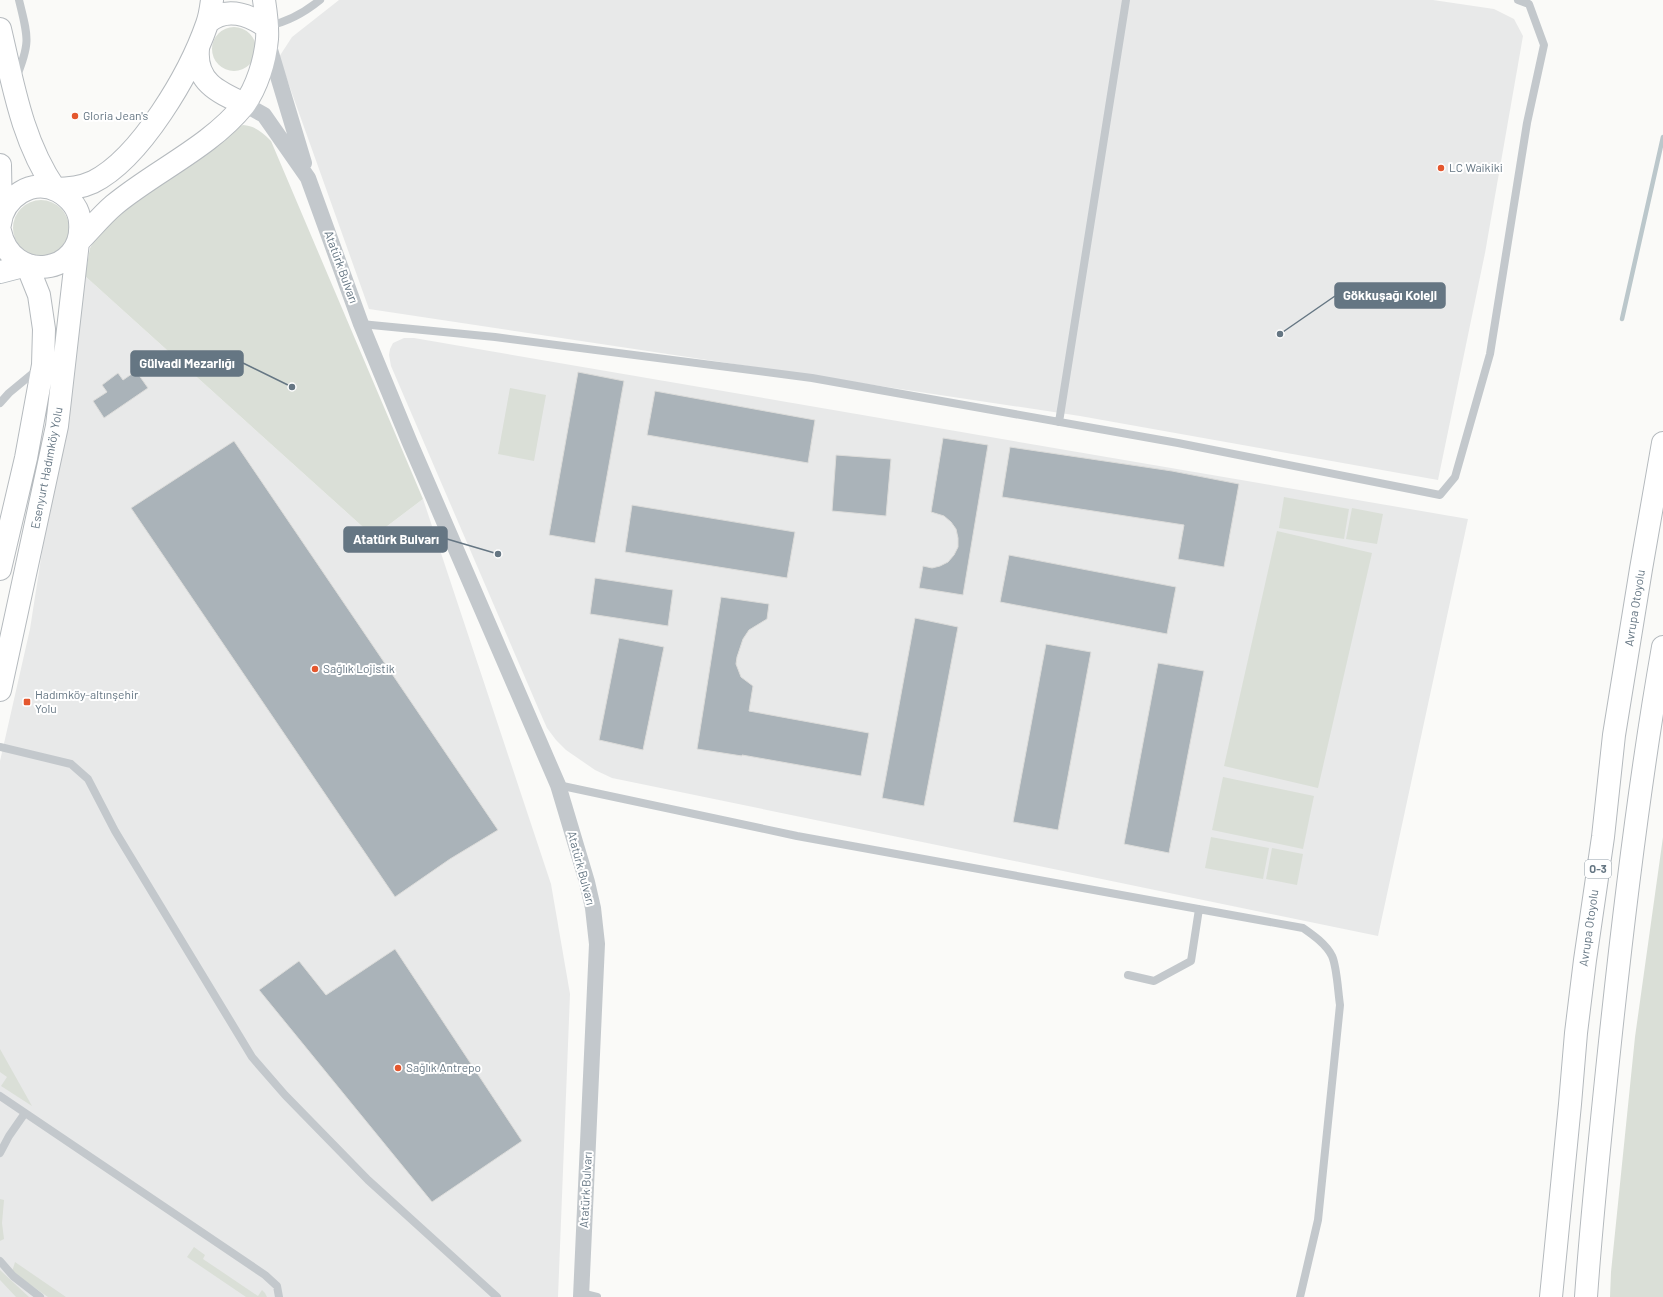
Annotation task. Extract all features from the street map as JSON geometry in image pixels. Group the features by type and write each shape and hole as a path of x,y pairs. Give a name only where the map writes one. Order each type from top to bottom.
{"main road":[{"path":"54,189 76,188 93,182 106,174 129,153 151,128 181,81 198,49 208,22 212,0"},
{"name":"Atatürk Bulvarı","path":"78,242 114,206 200,144 232,117 244,104 262,66 267,33 264,0"},
{"path":"208,22 219,16 240,14 255,18 267,33"},
{"path":"0,29 21,115 29,141 54,189"},
{"path":"198,49 197,60 199,68 207,82 220,92 244,104"},
{"path":"0,165 0,223 2,241 16,260 27,266 39,268 51,266 62,261 72,253 78,242 81,230 80,217 74,205 66,195 54,189 41,186 28,188 16,195 6,205 0,223"},
{"name":"Esenyurt Hadımköy Yolu","path":"0,690 57,426 78,242"},
{"path":"0,272 27,266"},
{"name":"Esenyurt Hadımköy Yolu","path":"0,569 26,458 43,365 44,329 39,295 27,266"},
{"name":"Avrupa Otoyolu","path":"1551,1297 1576,1033 1603,837 1614,735 1663,443"},
{"path":"1586,1297 1597,1166 1620,953 1653,707 1663,647"}],"street":[{"name":"Atatürk Bulvarı","path":"267,33 308,178 361,324 413,450 558,785 587,882 593,908 597,944 581,1295"},
{"name":"Atatürk Bulvarı","path":"244,104 264,115 308,178"}],"lane":[{"path":"13,84 28,43 19,0"},
{"path":"267,33 308,9 320,0"},
{"path":"1060,422 1126,0"},
{"path":"361,324 495,337 812,378 1178,443 1440,495 1455,477 1490,354 1527,123 1544,45 1529,4 1518,0"},
{"path":"0,403 14,388 43,365"},
{"path":"0,747 71,764 88,779 115,831 252,1057 285,1095 368,1180 497,1297"},
{"path":"558,785 797,836 1303,928 1318,939 1332,956 1340,1005 1318,1220 1300,1297"},
{"path":"1128,975 1154,981 1191,961 1199,909"},
{"path":"0,1096 265,1275 277,1286 279,1297"},
{"path":"0,1153 9,1136 25,1113"},
{"path":"0,1261 13,1276 40,1297"},
{"path":"581,1295 597,1297"}],"shaded area":[{"path":"339,0 1433,0 1494,9 1514,19 1523,36 1485,253 1438,480 1080,416 369,309 279,57 292,37"},
{"path":"234,27 246,31 252,37 256,49 252,61 246,67 234,71 222,67 216,61 212,49 216,37 222,31"},
{"path":"243,125 258,130 271,141 423,499 386,527 364,528 85,276 90,248 99,233 121,213 231,131"},
{"path":"35,200 47,200 57,204 65,212 69,222 69,234 65,244 57,252 47,256 35,256 25,252 17,244 13,234 13,222 17,212 25,204"},
{"path":"85,276 364,528 386,527 423,499 551,884 570,994 558,1297 0,1297 0,761 30,629"},
{"path":"404,338 414,338 1468,519 1378,936 612,778 595,770 566,750 556,740 547,728 539,710 391,366 389,355 390,349 393,343"},
{"path":"510,388 546,395 534,461 498,454"},
{"path":"1284,497 1349,509 1344,539 1279,528"},
{"path":"1352,508 1383,514 1377,544 1346,539"},
{"path":"1277,531 1372,553 1318,788 1224,766"},
{"path":"1223,777 1314,796 1303,849 1212,830"},
{"path":"1211,837 1269,848 1263,879 1205,868"},
{"path":"1663,837 1663,1297 1610,1297 1611,1272 1635,1037"},
{"path":"1272,848 1303,854 1297,885 1266,879"},
{"path":"0,1049 32,1106 1,1086 7,1077 0,1072"},
{"path":"0,1199 4,1200 2,1223 4,1239 0,1241"},
{"path":"194,1247 205,1255 203,1259 258,1296 262,1290 267,1297 246,1297 187,1257"},
{"path":"15,1262 66,1297 48,1297 12,1272"},
{"path":"0,1270 29,1297 16,1297 0,1280"}],"building":[{"path":"136,371 148,388 104,418 93,401 107,392 102,385 118,373 123,380"},
{"path":"578,372 624,381 595,543 549,535"},
{"path":"655,391 815,420 808,463 647,435"},
{"path":"943,438 988,445 963,595 919,588 923,566 932,568 948,562 958,547 956,529 951,522 944,516 931,512"},
{"name":"Sağlık Lojistik","path":"234,441 498,830 450,859 395,897 131,508"},
{"path":"1010,447 1172,471 1239,484 1224,567 1178,559 1184,525 1002,497"},
{"path":"836,455 891,459 886,516 832,511"},
{"path":"632,505 795,532 787,578 625,552"},
{"path":"1009,555 1176,587 1167,634 1000,602"},
{"path":"595,578 673,590 668,626 590,614"},
{"path":"721,597 769,604 767,619 749,630 743,639 737,657 736,664 741,677 753,686 749,711 869,733 861,776 742,755 697,749"},
{"path":"915,618 958,627 924,806 882,798"},
{"path":"619,638 664,647 643,750 599,740"},
{"path":"1046,644 1091,652 1058,830 1013,822"},
{"path":"1158,663 1204,671 1169,853 1124,844"},
{"name":"Sağlık Antrepo","path":"395,949 522,1141 432,1202 259,990 299,961 326,995"}],"waterway":[{"path":"1622,319 1663,137"}],"place":[{"name":"Gloria Jean's","path":"75,116"},
{"name":"LC Waikiki","path":"1441,168"},
{"name":"Gökkuşağı Koleji","path":"1280,334"},
{"name":"Gülvadi Mezarlığı","path":"292,387"},
{"name":"Atatürk Bulvarı","path":"498,554"},
{"name":"Sağlık Lojistik","path":"315,669"},
{"name":"Hadımköy-altınşehir Yolu","path":"27,702"},
{"name":"Sağlık Antrepo","path":"398,1068"}]}
